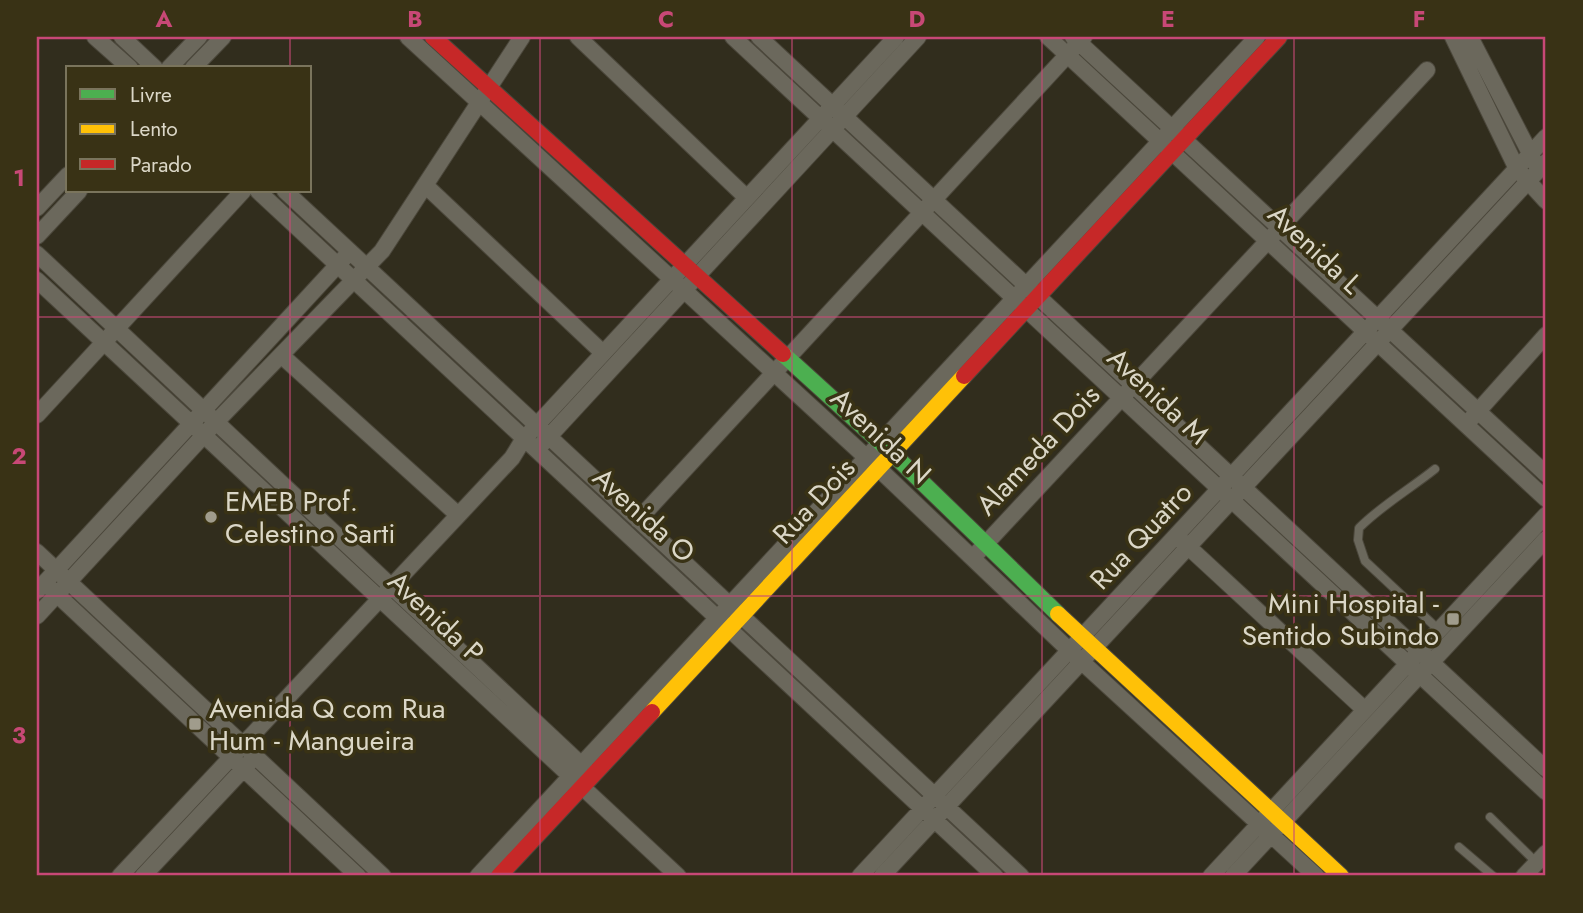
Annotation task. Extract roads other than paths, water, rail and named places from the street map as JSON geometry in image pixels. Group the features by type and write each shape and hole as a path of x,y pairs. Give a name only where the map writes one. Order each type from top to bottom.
{"street":[{"path":"95,37 128,66"},
{"path":"122,37 153,66"},
{"path":"171,66 199,37"},
{"path":"195,66 223,37"},
{"name":"Avenida N","path":"408,37 873,463 1076,656 1316,876"},
{"name":"Avenida N","path":"433,37 887,449 1089,643 1341,876"},
{"path":"37,616 216,422 360,274 394,234 522,37"},
{"path":"578,37 747,198"},
{"name":"Avenida M","path":"733,37 922,212 1134,386 1231,490"},
{"name":"Avenida M","path":"759,37 934,199 1123,398 1231,490 1419,664 1546,792"},
{"path":"838,111 896,37"},
{"path":"243,744 512,458 528,445 549,437 684,291 826,124 918,37"},
{"name":"Avenida L","path":"1048,37 1172,140 1275,236 1384,326 1546,474"},
{"name":"Rua Dois","path":"499,876 718,618 736,611 887,449 1172,140 1257,37"},
{"name":"Rua Dois","path":"1172,140 1279,37"},
{"path":"1453,37 1517,169 1546,201"},
{"path":"1470,37 1529,156 1544,169"},
{"path":"638,520 1068,55 1079,39"},
{"name":"Avenida L","path":"1079,39 1172,140"},
{"name":"Alameda Dois","path":"973,558 1427,70"},
{"path":"528,445 536,425 684,265 747,198 826,124"},
{"name":"Rua Quatro","path":"1384,326 1546,137"},
{"name":"Rua Quatro","path":"882,876 941,801 1372,338 1544,169"},
{"path":"37,208 66,177"},
{"path":"425,186 603,353"},
{"path":"37,236 78,192"},
{"path":"37,415 102,341 242,192"},
{"name":"Avenida O","path":"259,192 344,259 528,445 731,629 995,876"},
{"name":"Avenida O","path":"286,192 344,259"},
{"name":"Avenida L","path":"1275,236 1372,338 1546,499"},
{"name":"Avenida P","path":"37,254 488,677 678,876"},
{"path":"43,580 344,259"},
{"name":"Avenida O","path":"360,274 536,425 1021,876"},
{"name":"Avenida P","path":"37,280 476,690 582,777"},
{"path":"57,298 69,285"},
{"path":"1466,424 1546,335"},
{"path":"281,355 457,514"},
{"path":"1277,817 1365,710 1419,664 1440,631 1546,515"},
{"path":"1211,876 1277,817 1419,664 1546,539"},
{"path":"1182,541 1365,710"},
{"path":"37,552 43,580"},
{"path":"43,580 62,588 243,744 244,761 143,876"},
{"path":"62,588 244,761 310,831 358,876"},
{"name":"Rua Dois","path":"478,876 731,629 736,611"},
{"name":"Avenida M","path":"1419,664 1546,769"},
{"path":"476,690 488,677"},
{"path":"244,761 321,819 383,876"},
{"path":"120,876 244,761"},
{"name":"Rua Quatro","path":"860,876 929,815"},
{"path":"310,831 321,819"},
{"path":"1233,876 1265,829"},
{"path":"1524,876 1544,867"}],"lane":[{"path":"1435,469 1403,496 1373,514 1359,528 1359,540 1365,561 1440,631"},
{"path":"1490,817 1544,867"},
{"path":"1460,848 1493,876"}],"place":[{"name":"EMEB Prof. Celestino Sarti","path":"211,517"},
{"name":"Mini Hospital - Sentido Subindo","path":"1453,619"},
{"name":"Avenida Q com Rua Hum - Mangueira","path":"195,724"}]}
